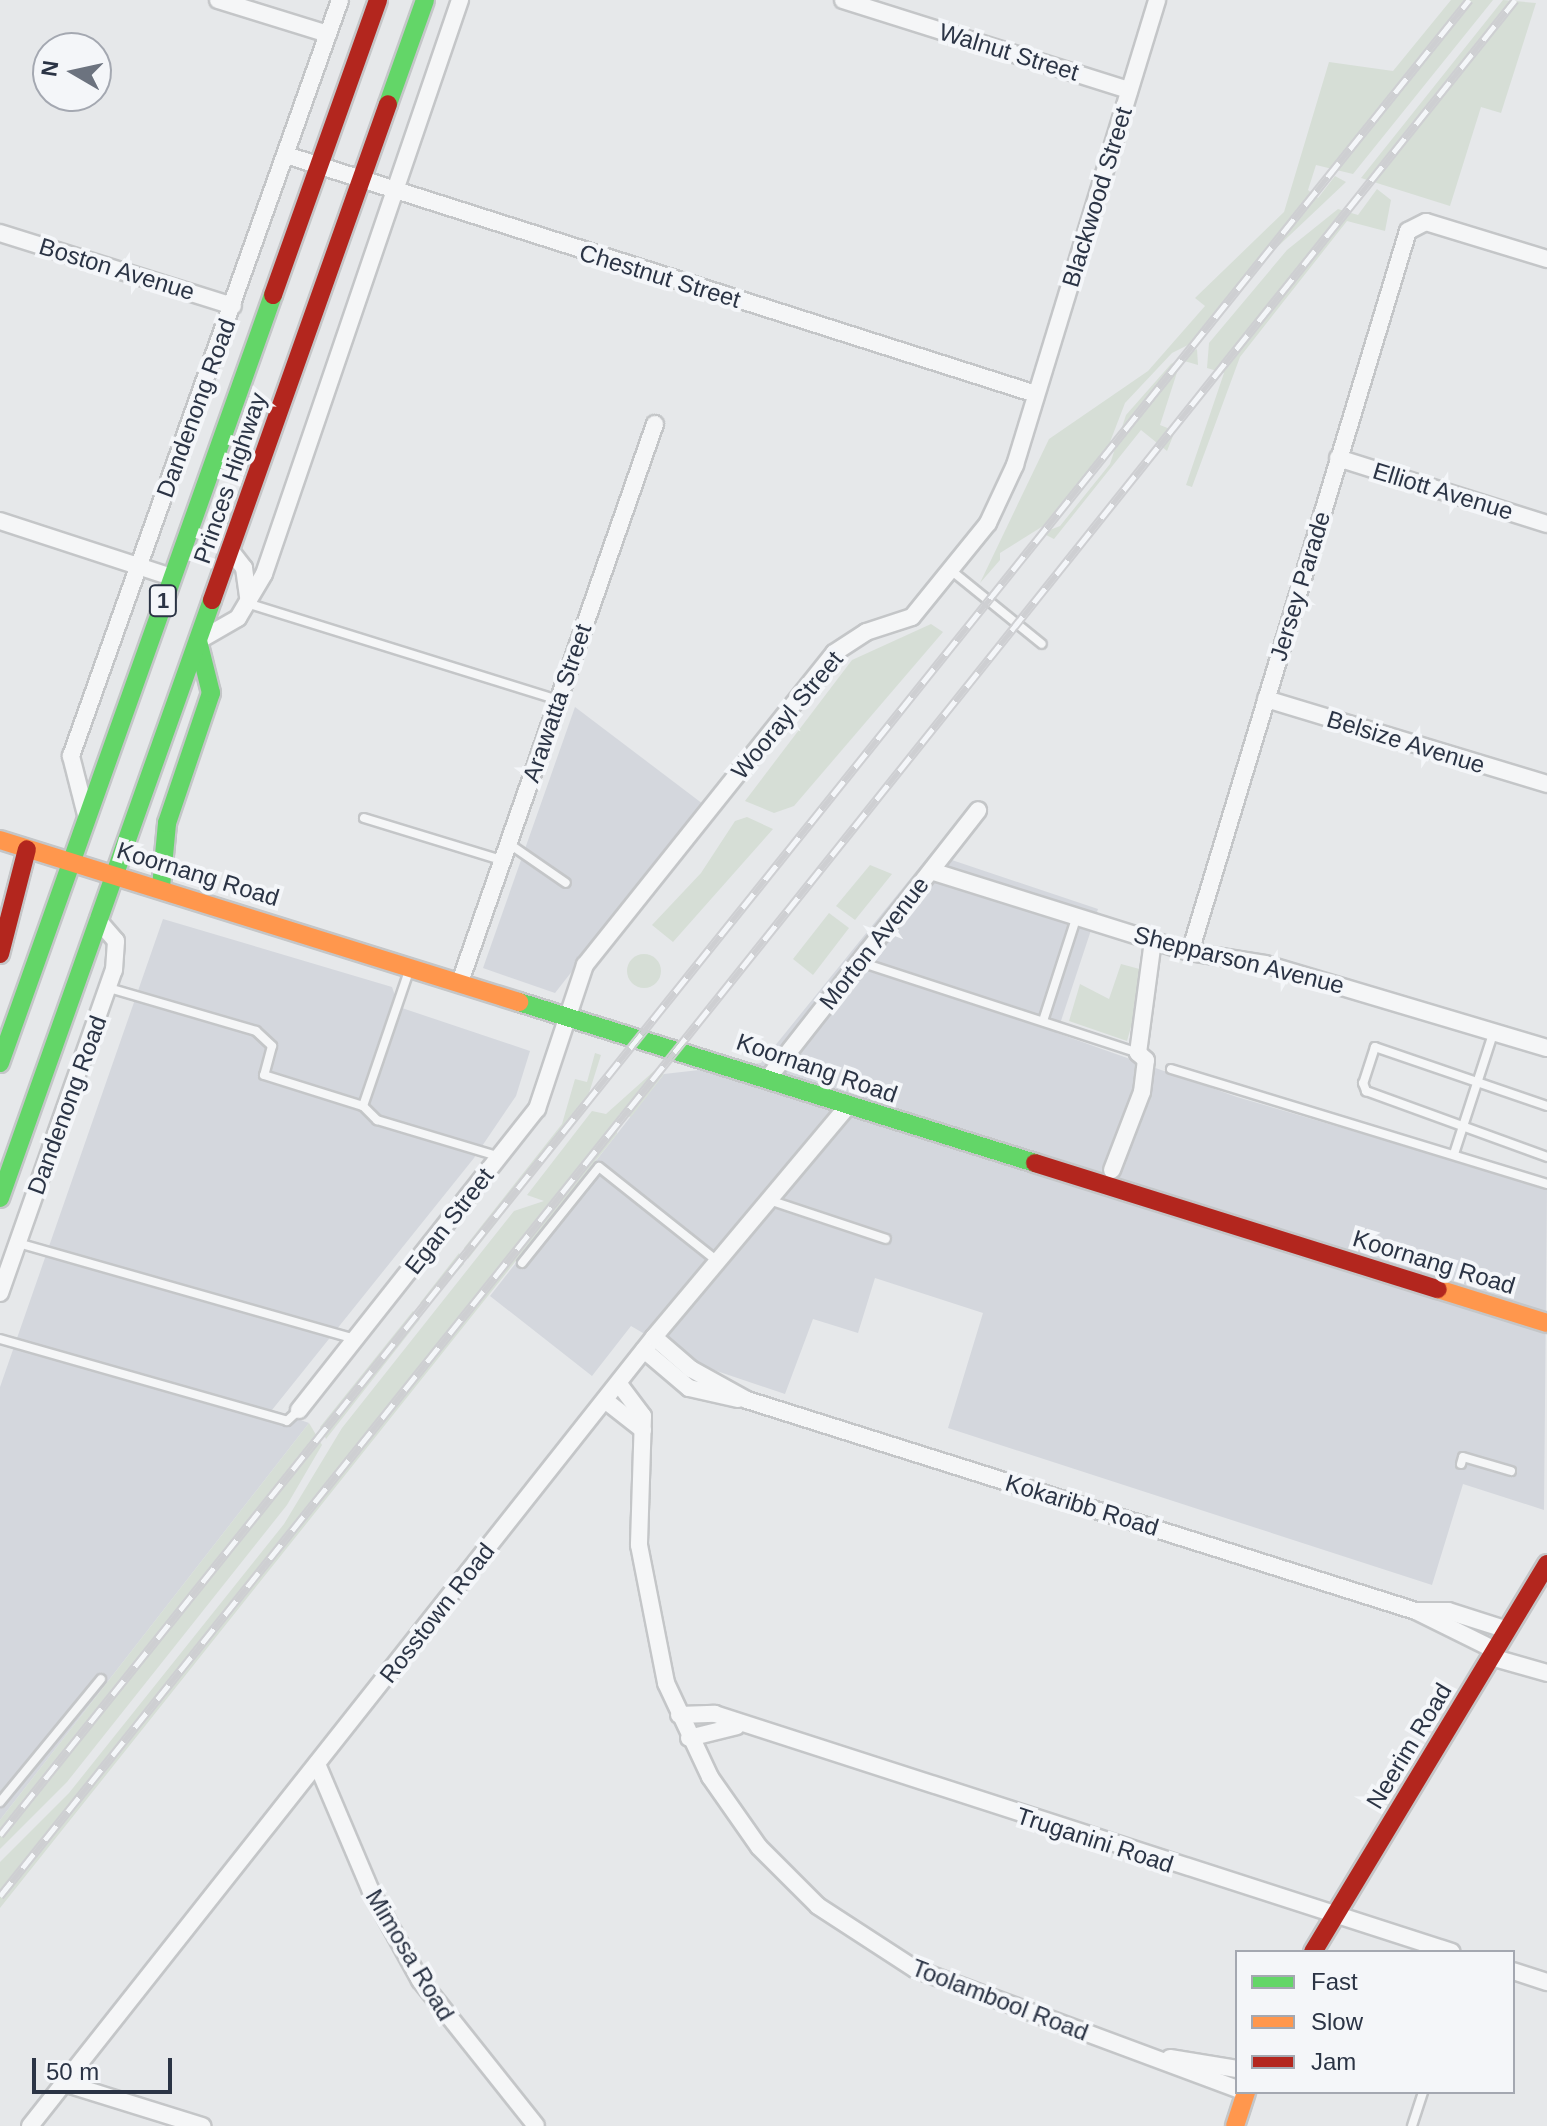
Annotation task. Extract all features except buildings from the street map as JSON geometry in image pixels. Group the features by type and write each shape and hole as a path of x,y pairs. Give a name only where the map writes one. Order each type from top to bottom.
{"main road":[{"name":"Princes Highway","path":"0,1063 378,0"},
{"name":"Princes Highway","path":"0,1198 425,0"},
{"path":"161,887 167,823 211,693 198,641"},
{"name":"Koornang Road","path":"0,840 161,887 1547,1323"},
{"path":"0,954 27,849"},
{"name":"Neerim Road","path":"1314,1950 1547,1564"},
{"path":"1235,2126 1245,2094"}],"street":[{"path":"218,0 328,34"},
{"name":"Dandenong Road","path":"87,816 71,756 340,0"},
{"path":"198,641 229,626 250,604 460,0"},
{"name":"Walnut Street","path":"843,0 1129,90"},
{"name":"Blackwood Street","path":"1036,394 1157,0"},
{"name":"Chestnut Street","path":"286,155 392,192 1036,394"},
{"name":"Jersey Parade","path":"1190,952 1338,458 1415,224 1547,259"},
{"name":"Boston Avenue","path":"0,233 233,306"},
{"name":"Woorayl Street","path":"566,1015 585,965 834,653 866,632 912,617 953,572 1004,492 1036,394"},
{"name":"Arawatta Street","path":"460,982 655,424"},
{"name":"Elliott Avenue","path":"1338,458 1547,524"},
{"path":"0,521 171,577"},
{"path":"230,550 244,568 250,604"},
{"name":"Belsize Avenue","path":"1266,699 1547,784"},
{"name":"Morton Avenue","path":"769,1077 978,810"},
{"name":"Shepparson Avenue","path":"931,871 1190,952 1265,964 1547,1048"},
{"name":"Dandenong Road","path":"0,1293 109,988 118,948 98,920"},
{"path":"1112,1170 1142,1092 1146,1060 1138,1053 1153,941"},
{"name":"Egan Street","path":"293,1416 537,1109 566,1015"},
{"name":"Rosstown Road","path":"30,2126 716,1260 849,1105"},
{"name":"Kokaribb Road","path":"649,1344 689,1388 747,1400 1416,1611 1493,1653 1547,1673"},
{"name":"Toolambool Road","path":"619,1384 641,1408 644,1585 679,1715 689,1738 759,1847 851,1930 956,1986 1235,2088"},
{"path":"606,1401 643,1430"},
{"name":"Kokaribb Road","path":"1416,1611 1448,1611 1508,1630"},
{"name":"Truganini Road","path":"679,1715 703,1711 739,1726 1445,1950"},
{"path":"689,1738 739,1726"},
{"name":"Mimosa Road","path":"317,1764 371,1891 420,1980 536,2126"},
{"path":"1515,1972 1547,1982"},
{"name":"Toolambool Road","path":"1149,2055 1235,2069"},
{"path":"64,2083 202,2126"}],"lane":[{"path":"953,572 1042,644"},
{"path":"250,604 558,700"},
{"path":"364,818 501,860"},
{"path":"508,843 566,883"},
{"path":"1043,1021 1077,916"},
{"path":"860,962 1138,1053"},
{"path":"363,1106 410,966"},
{"path":"109,988 256,1031 272,1046 264,1075 363,1106 377,1120 500,1157"},
{"path":"1454,1154 1494,1030"},
{"path":"1547,1106 1373,1049 1366,1091 1462,1129 1547,1157"},
{"path":"1171,1069 1547,1184"},
{"path":"522,1263 599,1167 716,1260"},
{"path":"768,1199 886,1239"},
{"path":"17,1243 356,1339"},
{"path":"0,1339 293,1416"},
{"path":"1461,1464 1463,1457 1511,1471"},
{"path":"0,1802 101,1679"},
{"path":"1412,2126 1422,2094"}],"shaded area":[{"path":"1451,0 1493,0 1353,174 1316,165 1308,190 1318,198 1335,176 1346,182 1271,253 1200,339 1172,353 1125,403 1105,455 1059,516 1000,553 1000,560 980,583 1049,439 1148,371 1205,306 1195,298 1284,212 1329,62 1393,71"},
{"path":"1503,0 1536,3 1501,113 1481,107 1450,206 1361,178"},
{"path":"1377,189 1391,200 1385,231 1347,221 1240,357 1192,487 1186,485 1224,373 1207,368 1209,343 1287,250 1338,209 1358,215"},
{"path":"1197,349 1198,365 1181,360 1160,425 1175,431 1167,451 1141,430 1054,539 1042,533 1060,526 1110,464 1126,415 1171,364"},
{"path":"931,624 943,632 794,806 774,813 745,801 852,660"},
{"path":"575,707 703,804 555,993 483,968"},
{"path":"747,817 773,829 673,942 652,925 701,873 735,821"},
{"path":"931,853 1098,909 1057,1033 1237,1097 1547,1188 1544,1510 1463,1484 1432,1585 948,1428 983,1313 875,1278 858,1333 813,1319 785,1394 696,1364 631,1326 592,1376 490,1296 664,1074 761,1063"},
{"path":"870,865 892,874 855,920 836,906"},
{"path":"829,913 849,928 813,975 793,959"},
{"path":"163,919 392,987 399,1007 530,1051 516,1096 474,1158 272,1410 309,1423 0,1820 0,1387"},
{"path":"644,954 656,959 661,971 656,983 644,988 632,983 627,971 632,959"},
{"path":"1121,964 1147,971 1127,1041 1069,1021 1080,984 1109,999"},
{"path":"595,1053 601,1055 583,1112 468,1259 464,1248 562,1124 575,1079 587,1082"},
{"path":"654,1071 664,1074 631,1117 619,1114 617,1134 0,1908 0,1862 69,1793 284,1524 342,1428 514,1211 544,1201 527,1195 592,1111 606,1114"},
{"path":"459,1253 464,1264 425,1307 420,1303"},
{"path":"413,1311 420,1319 326,1439 320,1427"},
{"path":"309,1423 322,1445 287,1505 67,1782 0,1849 0,1820"}],"railway":[{"path":"0,1835 1469,0"},
{"path":"0,1896 1515,0"}],"traffic: fast":[{"path":"388,104 425,0"},
{"path":"0,1063 273,295"},
{"path":"0,1198 212,600"},
{"path":"161,887 167,823 211,693 198,641"},
{"path":"519,1002 1035,1163"}],"traffic: slow":[{"path":"0,840 519,1002"},
{"path":"1438,1289 1547,1323"},
{"path":"1235,2126 1245,2094"}],"traffic: jam":[{"path":"273,295 378,0"},
{"path":"212,600 388,104"},
{"path":"0,954 27,849"},
{"path":"1035,1163 1438,1289"},
{"path":"1314,1950 1547,1564"}]}
